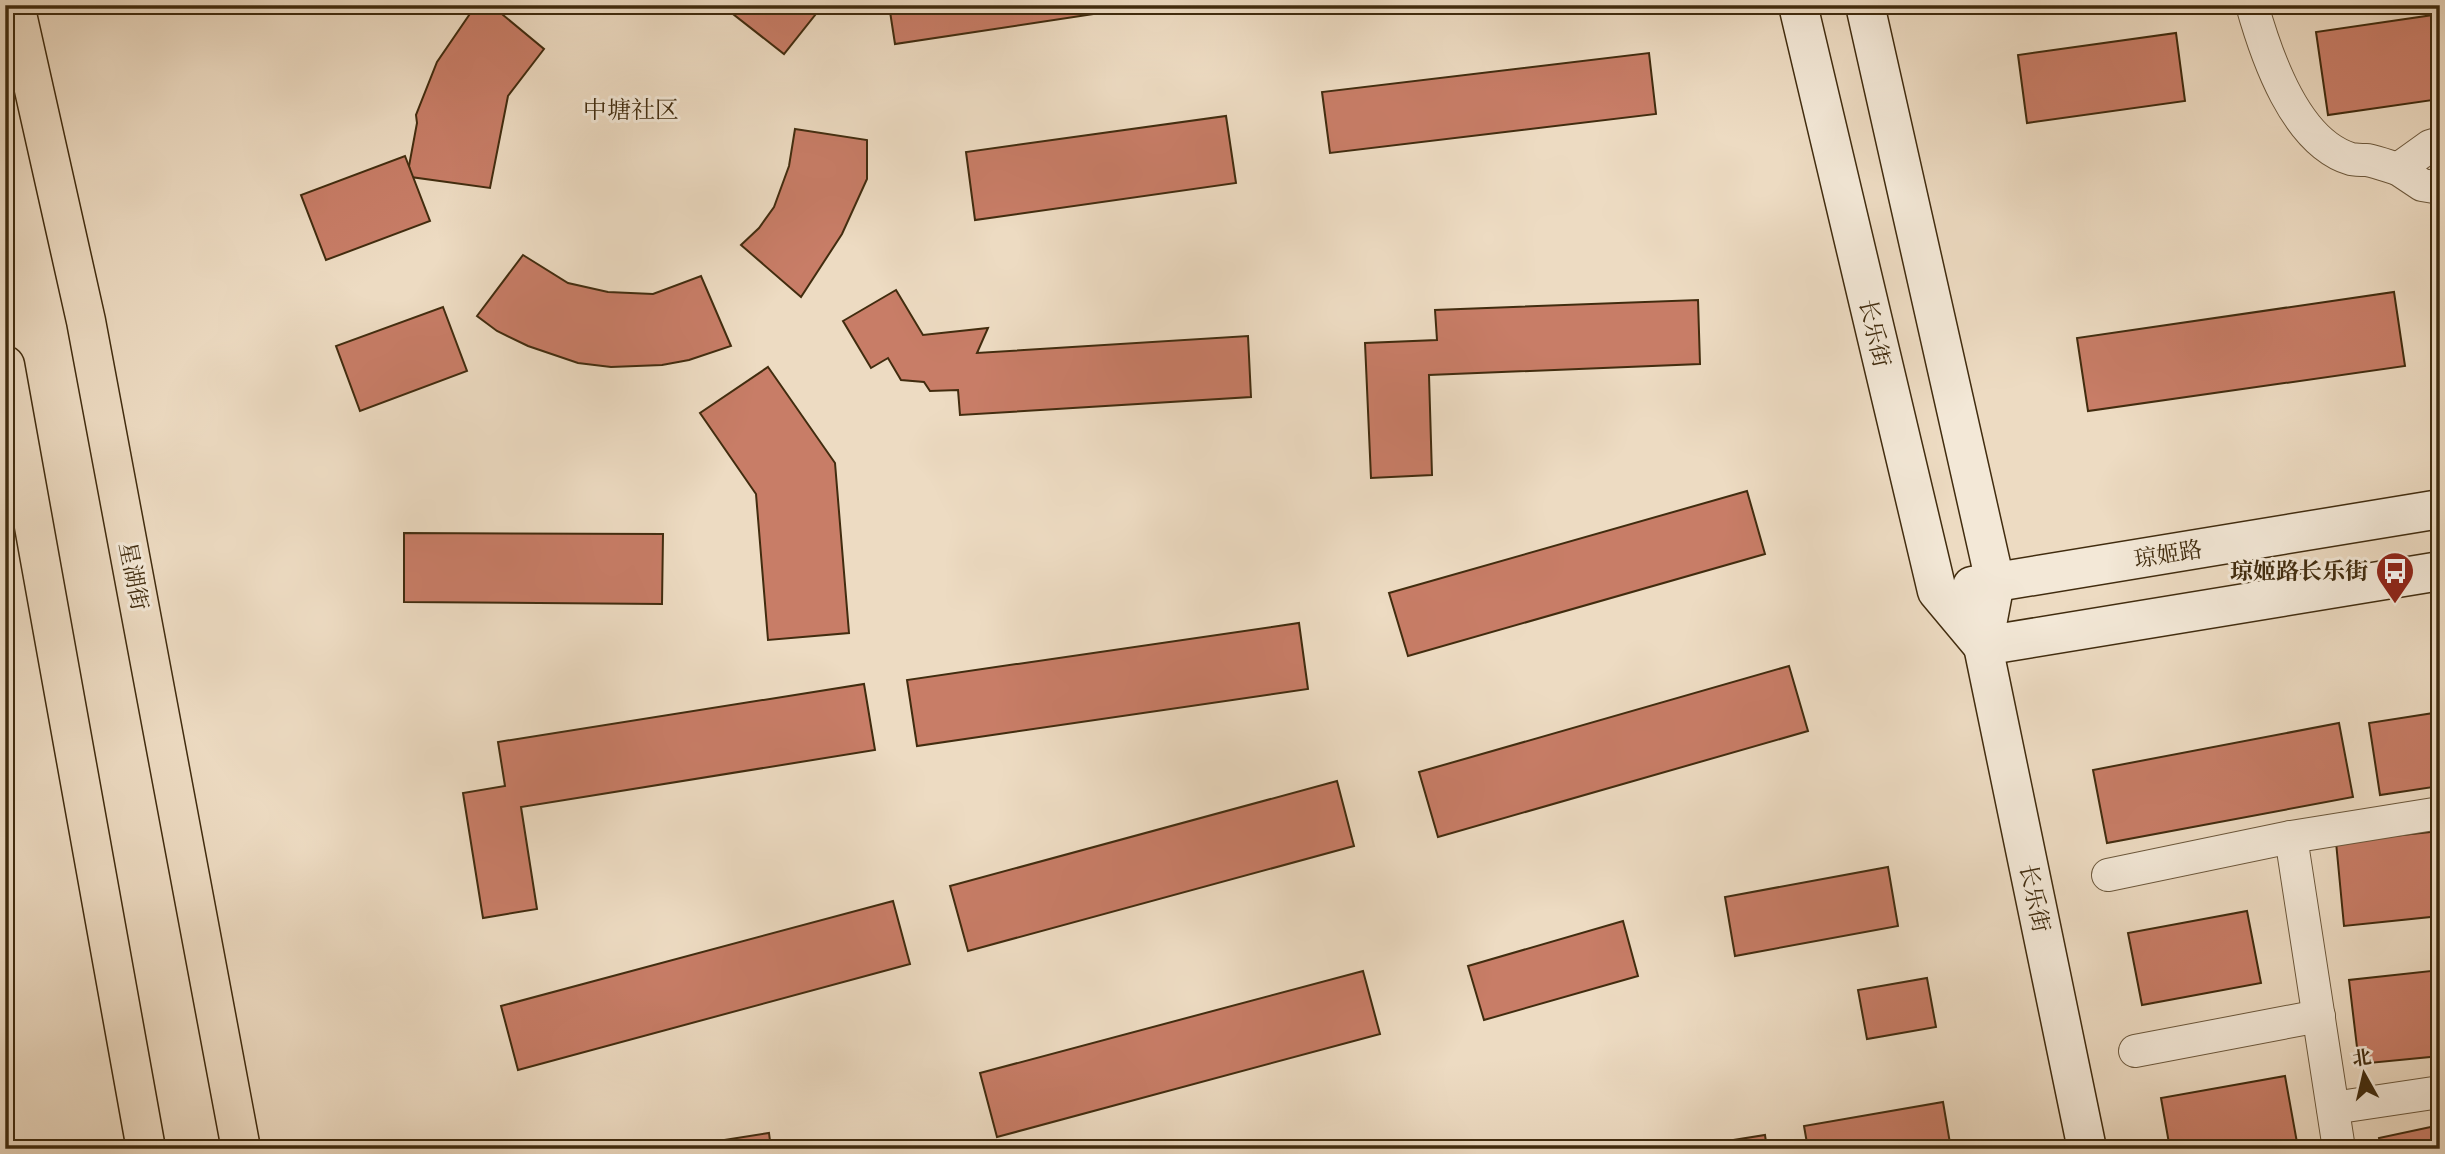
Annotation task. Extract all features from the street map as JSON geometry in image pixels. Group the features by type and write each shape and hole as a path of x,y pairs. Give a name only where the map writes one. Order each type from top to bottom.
{"main road":[{"name":"星湖街","path":"15,5 86,321 241,1149"},
{"name":"长乐街","path":"1798,5 1937,592 1983,646"},
{"name":"长乐街","path":"1865,5 1995,582 1983,646 2087,1149"},
{"path":"5,365 146,1149"},
{"name":"琼姬路","path":"1937,592 2440,509"},
{"path":"1983,646 2440,571"}],"street":[{"path":"2252,5 2277,78 2306,127 2330,148 2350,159 2368,160 2398,169 2422,185 2440,188"},
{"path":"2398,169 2430,146 2440,144"},
{"path":"2108,875 2291,837 2440,813"},
{"path":"2291,837 2339,1149"},
{"path":"2134,1051 2319,1016"},
{"path":"2333,1108 2440,1092"}],"building":[{"path":"476,5 491,5 544,49 508,96 490,188 411,177 409,166 416,115 437,62"},
{"path":"583,5 613,5 585,13"},
{"path":"707,5 823,5 784,54 729,11"},
{"path":"889,5 1153,5 895,44"},
{"path":"2440,14 2440,99 2328,115 2316,32"},
{"path":"2176,33 2185,101 2027,123 2018,55"},
{"path":"1649,53 1656,114 1330,153 1322,92"},
{"path":"1226,116 1236,183 975,220 966,152"},
{"path":"795,129 867,140 867,179 842,234 801,297 741,245 759,228 774,207 789,166"},
{"path":"405,156 430,221 326,260 301,195"},
{"path":"523,255 568,283 608,292 653,294 701,276 731,346 689,360 662,365 611,367 578,363 528,346 497,331 477,316"},
{"path":"896,290 923,335 988,328 977,353 1248,336 1251,397 960,415 958,390 930,391 924,382 901,380 888,358 871,368 843,321"},
{"path":"2394,292 2405,366 2088,411 2077,338"},
{"path":"1698,300 1700,364 1429,375 1432,475 1371,478 1365,343 1437,340 1435,310"},
{"path":"443,307 467,371 360,411 336,346"},
{"path":"768,367 835,463 849,633 768,640 756,494 700,413"},
{"path":"1747,491 1765,554 1408,656 1389,593"},
{"path":"404,533 663,534 662,604 404,602"},
{"path":"1299,623 1308,689 917,746 907,680"},
{"path":"1789,666 1808,731 1438,837 1419,772"},
{"path":"864,684 875,750 521,807 537,909 483,918 463,793 505,786 498,742"},
{"path":"2440,712 2440,786 2380,795 2369,723"},
{"path":"2339,723 2353,797 2107,843 2093,770"},
{"path":"1337,781 1354,846 968,951 950,886"},
{"path":"2440,831 2440,916 2344,926 2336,842"},
{"path":"1888,867 1898,926 1735,956 1725,897"},
{"path":"893,901 910,964 518,1070 501,1006"},
{"path":"2247,911 2261,983 2142,1005 2128,933"},
{"path":"1623,921 1638,976 1484,1020 1468,966"},
{"path":"2440,970 2440,1056 2359,1064 2349,980"},
{"path":"1363,971 1380,1034 997,1137 980,1073"},
{"path":"1927,978 1936,1027 1867,1039 1858,990"},
{"path":"2285,1076 2298,1148 2170,1149 2161,1098"},
{"path":"1943,1102 1951,1149 1808,1149 1804,1126"},
{"path":"2440,1125 2440,1149 2381,1149 2379,1138"},
{"path":"769,1133 771,1149 667,1149"},
{"path":"1765,1135 1767,1149 1677,1149"}],"place":[{"name":"琼姬路长乐街","path":"2395,605"}],"district":[{"name":"中塘社区","path":"631,110"}]}
